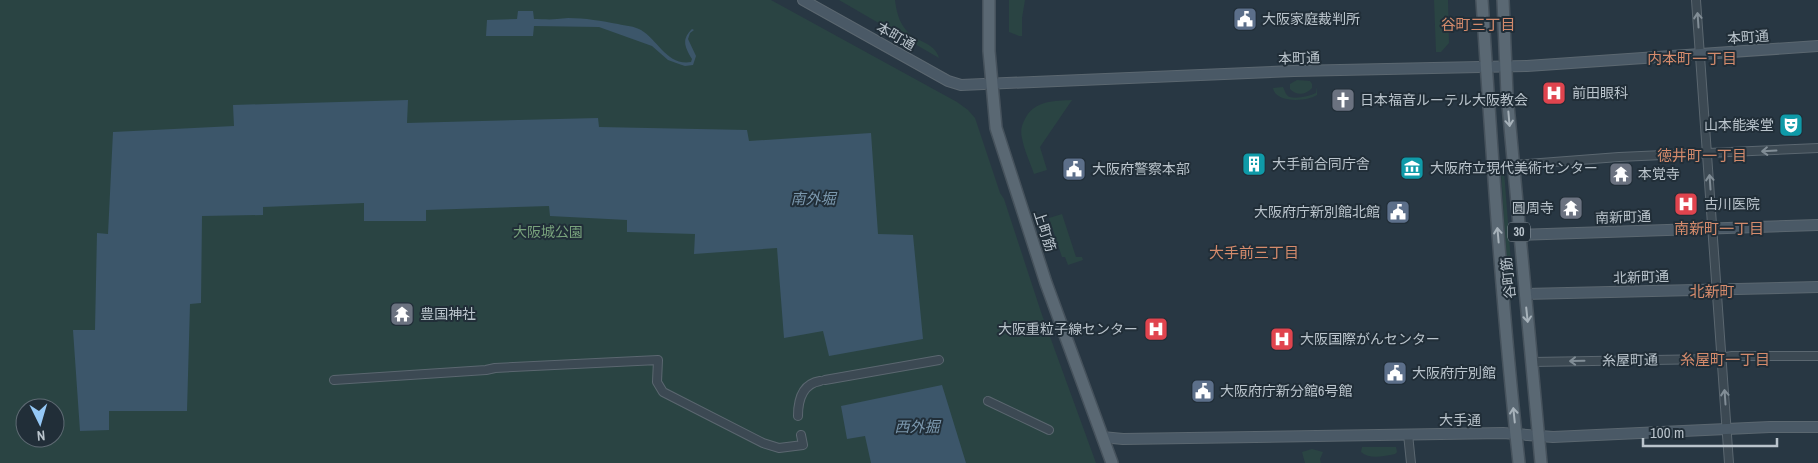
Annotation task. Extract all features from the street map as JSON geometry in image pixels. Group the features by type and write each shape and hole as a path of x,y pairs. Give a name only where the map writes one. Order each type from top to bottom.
{"main road":[{"name":"上町筋","path":"989,0 991,84 996,128 1046,283 1112,463"},
{"name":"谷町筋","path":"1482,0 1506,329 1520,463"},
{"name":"谷町筋","path":"1503,0 1513,164 1541,463"}],"street":[{"name":"本町通","path":"803,0 948,81 961,85 1294,71 1506,66 1818,46"},
{"path":"1696,0 1729,463"},
{"path":"1513,164 1818,148"},
{"name":"南新町通","path":"1519,235 1818,225"},
{"name":"北新町通","path":"1525,294 1818,287"},
{"name":"糸屋町通","path":"1532,362 1722,358 1732,356 1818,356"},
{"path":"334,380 495,368 658,360 657,382 663,392 763,443 775,447 802,445 801,435"},
{"path":"798,416 801,394 806,387 823,381 939,360"},
{"path":"988,401 1049,430"},
{"name":"大手通","path":"1102,437 1123,439 1408,434 1562,436 1727,428 1818,428"},
{"path":"1408,434 1411,463"}],"green space":[{"name":"大阪城公園","path":"0,0 771,0 957,102 975,118 1041,312 1096,463 0,463"},
{"path":"839,0 895,0 898,16 904,27 914,37 929,45 939,58"},
{"path":"1009,0 1025,0 1022,36 1009,32"},
{"path":"1434,0 1448,0 1449,43 1441,52 1436,52"},
{"path":"1297,80 1310,81 1312,88 1304,93 1295,93 1290,89 1290,84"},
{"path":"1283,87 1287,94 1293,98 1316,93 1317,87 1317,95 1299,100 1285,99 1275,93 1273,88"},
{"path":"1072,100 1040,147 1047,170 1034,174 1021,135 1024,121 1029,113 1039,105 1052,101"},
{"path":"1501,170 1504,170 1511,263 1510,322"},
{"path":"1062,214 1076,257 1082,257 1083,260 1068,265 1065,257 1062,257 1049,218"},
{"path":"1362,447 1396,447 1397,452 1395,454 1373,457 1361,452"},
{"path":"1312,449 1323,452 1320,459 1321,463 1305,463 1302,452"}],"water":[{"path":"518,11 533,11 534,19 581,19 636,28 647,34 669,56 683,62 691,62 692,59 685,40 692,29 694,30 690,33 688,39 696,56 693,65 685,66 668,60 652,46 599,27 534,26 533,36 486,36 487,20 517,19"},
{"name":"南外堀","path":"408,100 407,123 598,118 599,127 747,130 749,141 871,133 878,234 913,235 923,339 829,356 823,331 784,338 777,248 694,254 695,234 627,232 627,220 550,216 549,206 426,210 426,221 364,221 364,203 263,207 263,215 202,216 201,303 190,304 187,411 109,411 109,430 80,431 73,330 95,330 97,233 108,234 113,132 234,126 233,105"},
{"name":"西外掘","path":"942,385 966,463 871,463 865,436 847,439 841,406"}],"place":[{"name":"大阪家庭裁判所","path":"1245,19"},
{"name":"前田眼科","path":"1554,93"},
{"name":"日本福音ルーテル大阪教会","path":"1343,100"},
{"name":"山本能楽堂","path":"1791,125"},
{"name":"大手前合同庁舎","path":"1254,164"},
{"name":"大阪府立現代美術センター","path":"1412,168"},
{"name":"大阪府警察本部","path":"1074,169"},
{"name":"本覚寺","path":"1621,174"},
{"name":"古川医院","path":"1686,204"},
{"name":"圓周寺","path":"1571,208"},
{"name":"大阪府庁新別館北館","path":"1398,212"},
{"name":"豊国神社","path":"402,314"},
{"name":"大阪重粒子線センター","path":"1156,329"},
{"name":"大阪国際がんセンター","path":"1282,339"},
{"name":"大阪府庁別館","path":"1395,373"},
{"name":"大阪府庁新分館6号館","path":"1203,391"}],"district":[{"name":"谷町三丁目","path":"1478,24"},
{"name":"内本町一丁目","path":"1692,58"},
{"name":"徳井町一丁目","path":"1702,155"},
{"name":"南新町一丁目","path":"1719,228"},
{"name":"大手前三丁目","path":"1254,252"},
{"name":"北新町","path":"1712,291"},
{"name":"糸屋町一丁目","path":"1725,359"}]}
